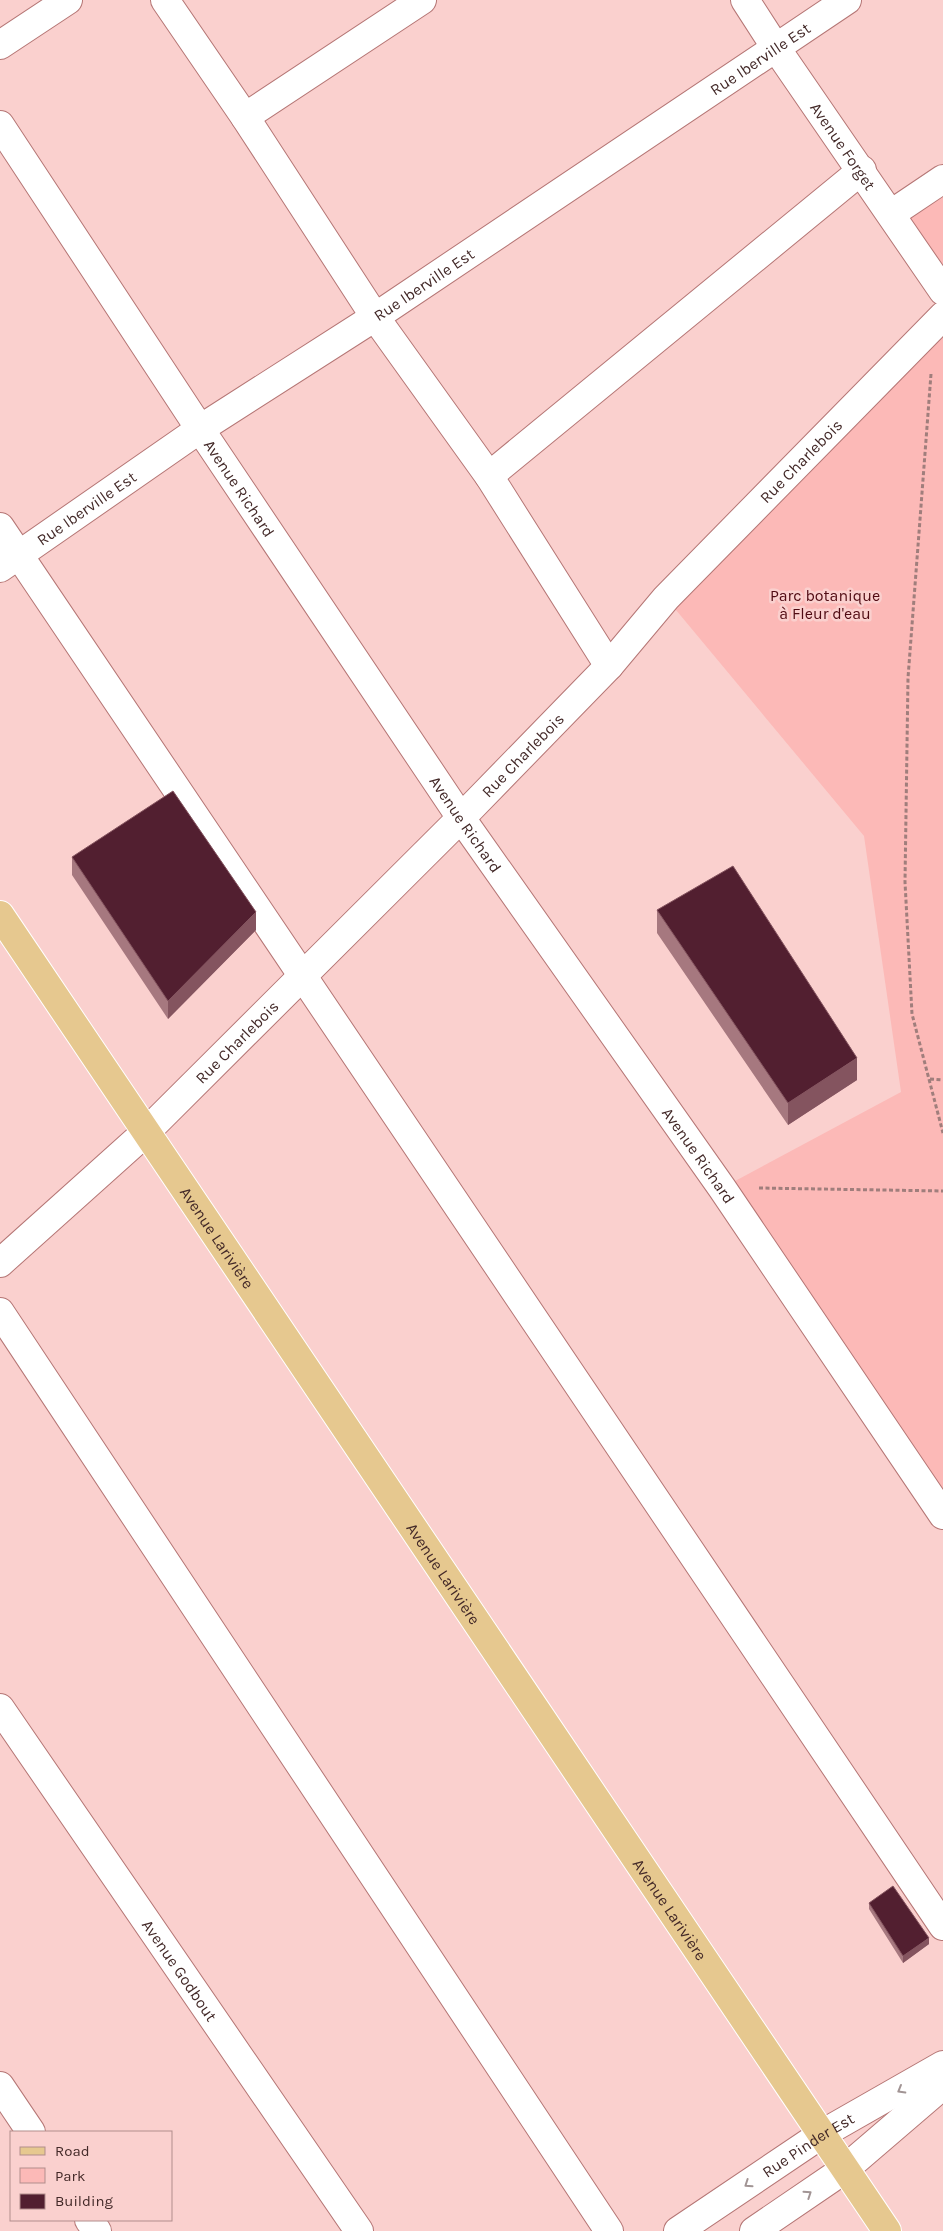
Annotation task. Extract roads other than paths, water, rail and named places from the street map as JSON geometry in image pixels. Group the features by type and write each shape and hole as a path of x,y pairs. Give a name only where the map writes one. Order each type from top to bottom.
{"main road":[{"name":"Avenue Larivière","path":"0,915 887,2231"}],"street":[{"path":"0,45 68,0"},
{"path":"165,0 245,117 375,317 490,476 609,666"},
{"path":"245,117 422,0"},
{"name":"Avenue Forget","path":"745,0 943,291"},
{"name":"Rue Iberville Est","path":"10,561 200,429 375,317 847,0"},
{"name":"Avenue Richard","path":"0,125 200,429 461,818 722,1188 943,1515"},
{"path":"490,476 862,170"},
{"path":"891,214 943,179"},
{"name":"Rue Charlebois","path":"0,1263 146,1132 461,818 609,666 666,598 943,316"},
{"path":"0,526 10,561 302,975 943,1926"},
{"path":"0,1312 609,2231"},
{"name":"Avenue Godbout","path":"0,1708 359,2231"},
{"name":"Rue Pinder Est","path":"678,2231 822,2134 943,2065"},
{"path":"754,2231 845,2169 943,2085"},
{"path":"0,2086 30,2131"}],"park label":[{"name":"Parc botanique à Fleur d'eau","path":"825,604"}]}
